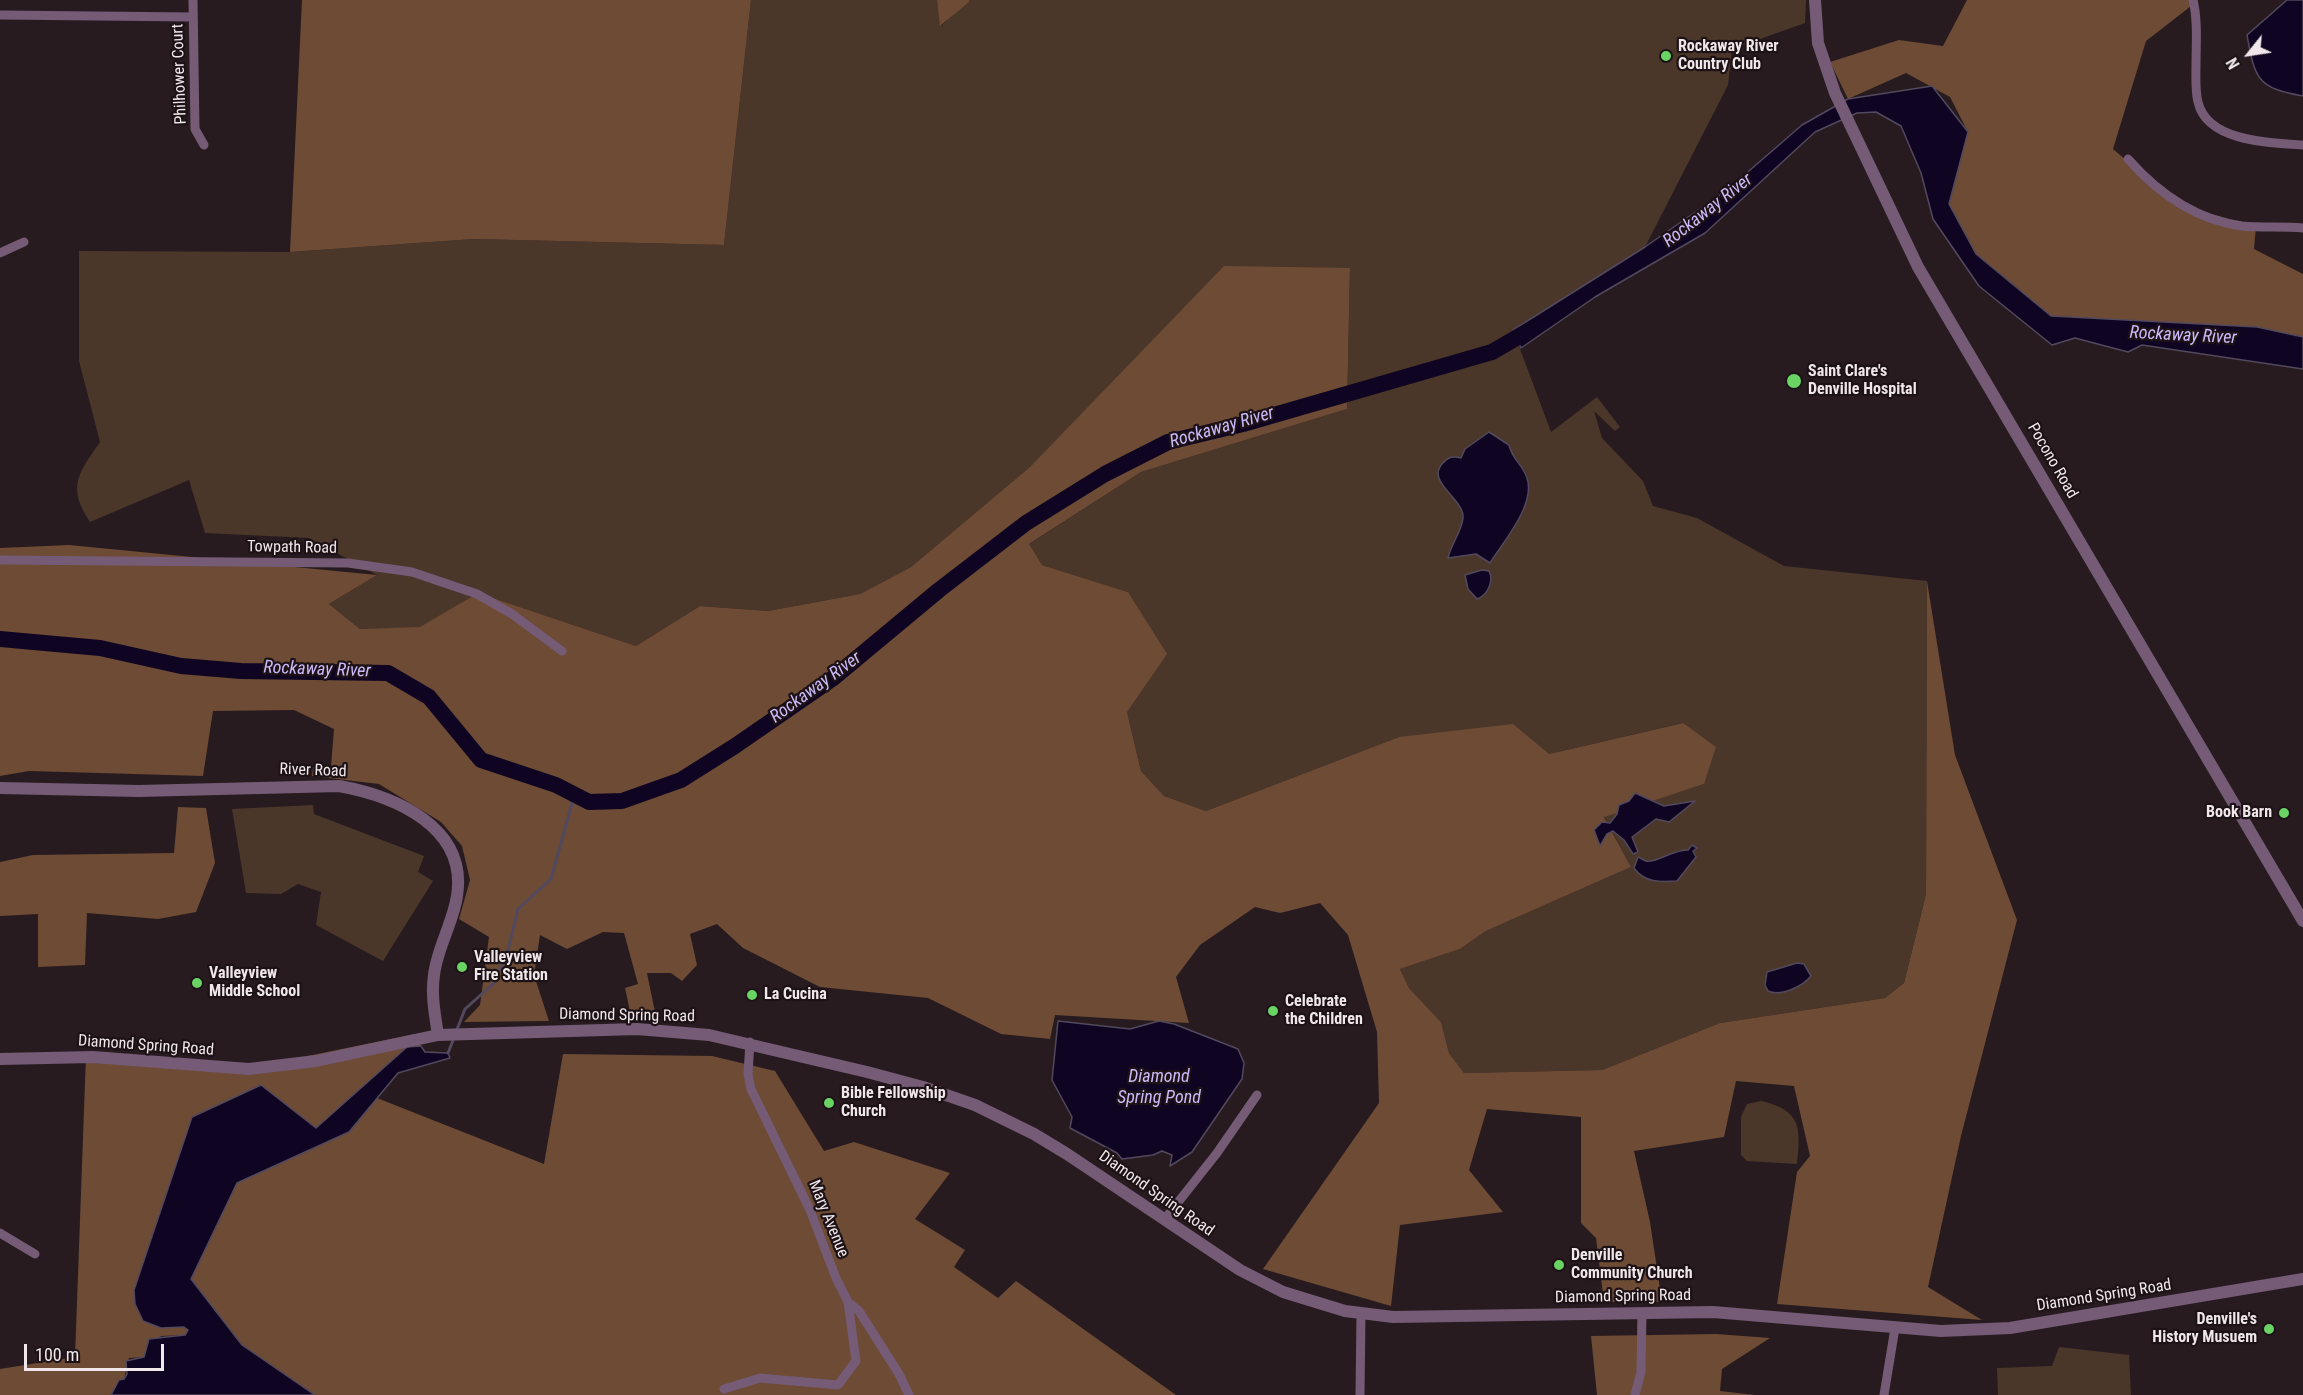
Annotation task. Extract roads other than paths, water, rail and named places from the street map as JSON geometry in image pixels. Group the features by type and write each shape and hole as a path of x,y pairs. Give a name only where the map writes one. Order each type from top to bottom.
{"street":[{"name":"Philhower Court","path":"193,0 195,129 204,145"},
{"name":"Pocono Road","path":"1815,0 1818,43 1834,93 1918,267 2303,921"},
{"path":"2193,0 2197,26 2198,102 2206,117 2223,130 2247,140 2303,145"},
{"path":"0,15 193,16"},
{"path":"2128,159 2166,195 2216,220 2244,226 2303,228"},
{"path":"0,253 24,242"},
{"name":"Towpath Road","path":"0,560 348,563 412,572 477,594 512,614 562,651"},
{"name":"River Road","path":"0,788 139,791 339,786 368,791 414,811 442,836 449,846 457,868 454,908 433,978 433,998 443,1034"},
{"name":"Diamond Spring Road","path":"0,1059 93,1057 249,1069 316,1061 443,1034 663,1030 750,1042 923,1087 975,1106 1034,1134 1067,1154 1261,1282 1304,1300 1361,1313 1393,1317 1713,1312 1895,1328 1961,1331 2010,1328 2303,1279"},
{"name":"Mary Avenue","path":"750,1042 748,1074 751,1089 810,1210 836,1278 848,1302 859,1311 899,1374 909,1395"},
{"path":"1164,1220 1217,1153 1257,1095"},
{"path":"0,1233 35,1254"},
{"path":"724,1389 760,1378 838,1385 856,1361 848,1302"},
{"path":"1360,1395 1361,1313"},
{"path":"1635,1395 1641,1372 1642,1313"},
{"path":"1884,1395 1895,1328"}],"water":[{"path":"2287,0 2303,0 2303,96 2276,89 2261,79 2256,72 2247,35"},
{"path":"1932,86 1968,132 1949,204 1976,254 2051,316 2257,327 2303,337 2303,369 2142,345 2128,352 2075,338 2052,345 1979,286 1933,219 1921,173 1901,126 1876,112 1857,113 1815,132 1705,233 1595,297 1521,348 1513,330 1645,247 1727,190 1802,125 1848,99"},
{"path":"1489,432 1509,445 1523,469 1529,489 1527,500 1517,523 1490,563 1476,554 1448,558 1463,518 1458,504 1441,483 1438,476 1439,469 1449,458 1461,458 1465,449"},
{"path":"1482,570 1489,571 1490,583 1487,591 1477,599 1468,589 1465,575"},
{"path":"1635,793 1664,806 1695,801 1669,822 1656,819 1632,837 1638,852 1633,854 1624,840 1613,831 1607,834 1600,846 1594,830 1602,822 1610,823 1617,814 1619,805 1629,801"},
{"path":"1692,845 1697,848 1693,851 1696,857 1677,881 1648,879 1634,868 1638,857 1650,861 1688,850"},
{"path":"1797,963 1804,964 1811,976 1807,980 1785,992 1768,991 1765,985 1767,972"},
{"name":"Diamond Spring Pond","path":"1058,1021 1130,1029 1159,1021 1174,1024 1238,1049 1244,1063 1242,1079 1192,1152 1170,1166 1172,1155 1162,1151 1153,1155 1122,1159 1117,1153 1070,1128 1072,1117 1052,1080"},
{"path":"421,1046 425,1052 448,1053 450,1058 398,1073 349,1132 237,1183 191,1279 242,1345 315,1395 111,1395 119,1380 124,1379 127,1374 126,1361 144,1357 149,1339 185,1335 188,1330 184,1327 161,1328 143,1321 135,1304 134,1290 192,1117 261,1085 316,1128 407,1047"}],"waterway":[{"name":"Rockaway River","path":"0,639 100,648 181,666 241,671 388,673 429,697 481,760 556,785 589,802 622,801 681,780 735,746 832,679 939,590 1026,523 1105,474 1168,442 1243,424 1492,352 1535,327"},
{"path":"456,1032 465,1009 493,984 508,950 518,909 551,879 574,796"},
{"path":"448,1053 454,1038"}],"place":[{"name":"Rockaway River Country Club","path":"1666,56"},
{"name":"Saint Clare's Denville Hospital","path":"1794,381"},
{"name":"Book Barn","path":"2284,813"},
{"name":"Valleyview Fire Station","path":"462,967"},
{"name":"Valleyview Middle School","path":"197,983"},
{"name":"La Cucina","path":"752,995"},
{"name":"Celebrate the Children","path":"1273,1011"},
{"name":"Bible Fellowship Church","path":"829,1103"},
{"name":"Denville Community Church","path":"1559,1265"},
{"name":"Denville's History Musuem","path":"2269,1329"}]}
